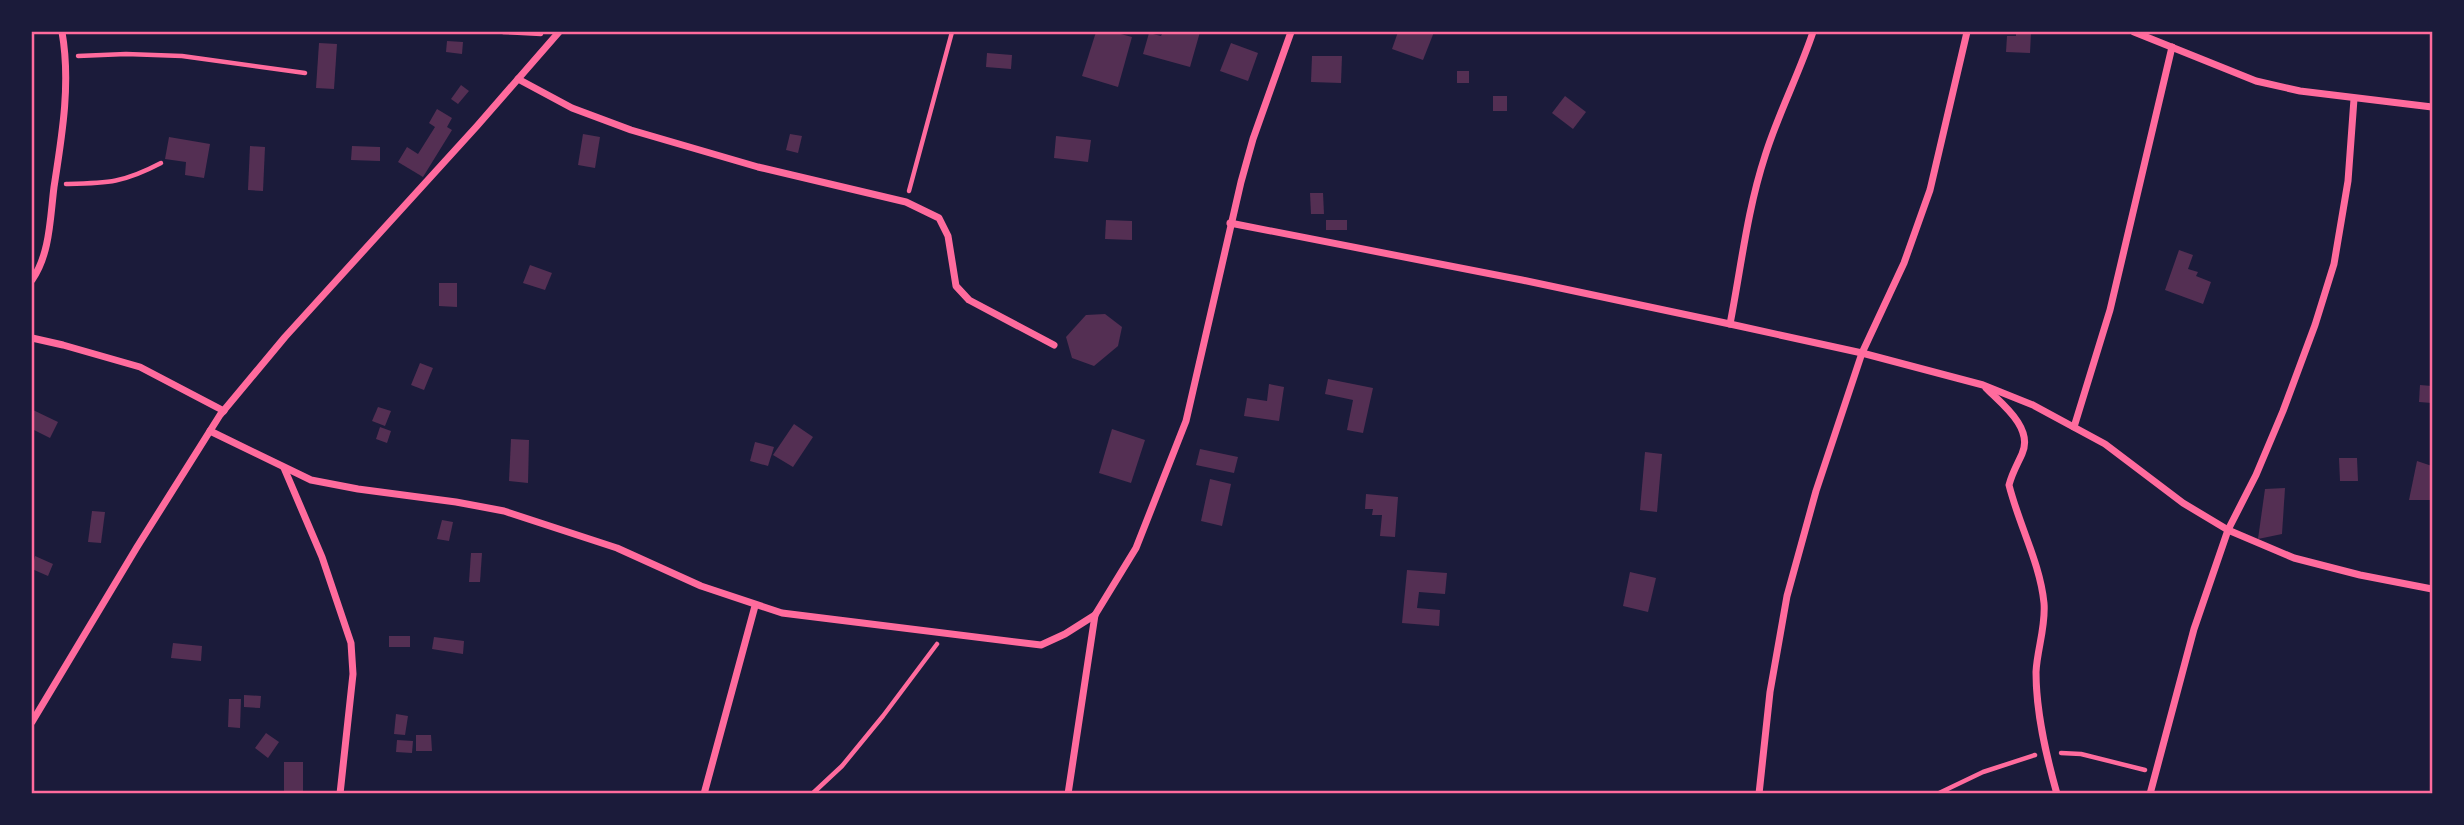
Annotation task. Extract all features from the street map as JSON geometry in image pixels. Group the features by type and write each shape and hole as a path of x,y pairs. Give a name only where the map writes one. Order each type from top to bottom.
{"street":[{"path":"32,280 40,268 46,249 62,141 66,57 62,32"},
{"path":"1730,324 1753,201 1765,157 1781,112 1801,70 1813,32"},
{"path":"1759,793 1770,692 1787,596 1816,491 1862,354 1904,263 1930,190 1967,32"},
{"path":"2134,32 2256,81 2354,99 2432,107"},
{"path":"32,722 223,411 285,337 558,33"},
{"path":"1068,793 1096,614 1136,548 1186,421 1230,223 1253,139 1292,33"},
{"path":"2074,427 2110,310 2172,47"},
{"path":"518,79 572,108 631,130 758,167 906,202 939,218 948,236 956,286 969,300 1054,345"},
{"path":"2150,793 2194,629 2228,530 2256,475 2283,411 2334,264 2348,181 2354,99"},
{"path":"1230,223 1730,324 1983,385 2033,405 2105,444 2183,503 2228,530 2294,558 2360,575 2432,589"},
{"path":"32,338 140,368 223,411"},
{"path":"1983,385 2012,414 2022,429 2025,441 2023,453 2013,470 2009,485 2040,579 2044,606 2036,670 2037,698 2057,793"},
{"path":"210,431 311,480 504,511 617,548 701,586 755,606 813,618 1041,645 1065,634 1096,614"},
{"path":"284,468 322,557 351,643 353,674 340,793"},
{"path":"704,793 755,606"}],"path":[{"path":"503,32 558,33"},
{"path":"906,202 952,32"},
{"path":"66,57 126,54 182,56 305,72"},
{"path":"55,185 117,182 134,177 160,163"},
{"path":"812,793 842,766 859,746 944,634"},
{"path":"1937,793 1983,772 2047,752 2081,754 2156,773"}],"building":[{"path":"1096,32 1113,32 1132,37 1118,87 1082,76"},
{"path":"1163,32 1200,32 1190,67 1143,54 1149,33 1161,36"},
{"path":"1398,32 1434,32 1423,60 1392,49"},
{"path":"2016,32 2031,32 2030,53 2006,52 2007,36 2016,36"},
{"path":"447,41 463,42 462,54 446,52"},
{"path":"319,43 337,44 334,89 316,88"},
{"path":"1231,43 1258,53 1248,81 1220,71"},
{"path":"987,53 1012,55 1011,69 986,67"},
{"path":"1312,56 1342,56 1341,83 1311,82"},
{"path":"1457,71 1469,71 1469,83 1457,83"},
{"path":"461,85 469,91 458,104 451,99"},
{"path":"1493,96 1507,96 1507,111 1493,111"},
{"path":"1565,96 1586,112 1573,129 1552,113"},
{"path":"437,109 452,118 447,127 452,130 423,177 398,162 407,147 418,154 435,127 429,123"},
{"path":"583,134 600,137 595,168 578,165"},
{"path":"790,134 802,136 798,153 786,150"},
{"path":"1056,136 1091,140 1088,162 1054,158"},
{"path":"169,137 210,144 204,178 185,175 186,162 165,159"},
{"path":"250,146 265,147 263,191 248,190"},
{"path":"352,146 380,147 380,161 351,160"},
{"path":"1310,193 1323,193 1324,214 1311,214"},
{"path":"1106,220 1132,221 1132,240 1105,239"},
{"path":"1326,220 1347,220 1347,230 1326,230"},
{"path":"2179,250 2193,255 2188,269 2198,272 2196,276 2211,282 2203,304 2165,290"},
{"path":"530,265 552,273 545,290 523,283"},
{"path":"439,283 457,283 457,307 439,306"},
{"path":"1105,314 1122,327 1118,346 1094,366 1072,358 1066,337 1086,315"},
{"path":"420,363 433,368 424,390 411,385"},
{"path":"1328,379 1373,388 1363,433 1347,430 1353,400 1325,394"},
{"path":"1269,384 1284,387 1279,421 1244,416 1247,398 1267,401"},
{"path":"2420,385 2432,386 2432,403 2419,402"},
{"path":"378,407 391,411 385,426 372,421"},
{"path":"33,410 58,422 50,438 32,429"},
{"path":"794,424 813,437 793,467 773,455"},
{"path":"380,427 391,431 387,443 376,439"},
{"path":"1112,429 1145,440 1131,483 1099,473"},
{"path":"511,439 529,440 528,483 509,481"},
{"path":"755,442 774,447 768,466 750,461"},
{"path":"1200,449 1238,457 1234,473 1196,465"},
{"path":"1645,452 1662,454 1657,512 1640,510"},
{"path":"2339,458 2357,458 2358,481 2340,481"},
{"path":"2417,461 2432,466 2432,500 2409,500"},
{"path":"1210,479 1231,484 1222,526 1201,521"},
{"path":"2285,488 2282,534 2258,539 2265,489"},
{"path":"1366,494 1398,497 1395,537 1380,536 1382,515 1372,515 1373,509 1365,509"},
{"path":"92,511 105,512 101,543 88,542"},
{"path":"442,520 453,522 449,541 437,539"},
{"path":"471,553 482,553 480,582 469,582"},
{"path":"35,556 53,564 48,576 32,569"},
{"path":"1407,570 1447,573 1445,594 1419,592 1417,608 1440,610 1439,626 1402,623"},
{"path":"1630,572 1656,578 1648,612 1623,606"},
{"path":"389,636 410,636 410,647 389,647"},
{"path":"434,637 464,641 463,654 432,649"},
{"path":"173,643 202,646 201,661 171,658"},
{"path":"244,695 261,696 260,708 244,707"},
{"path":"229,699 241,699 240,728 228,727"},
{"path":"396,714 408,716 405,735 394,734"},
{"path":"266,733 279,742 268,758 255,748"},
{"path":"416,735 431,735 432,751 416,751"},
{"path":"397,740 413,741 412,753 396,752"},
{"path":"284,762 303,762 303,794 284,794"}]}
